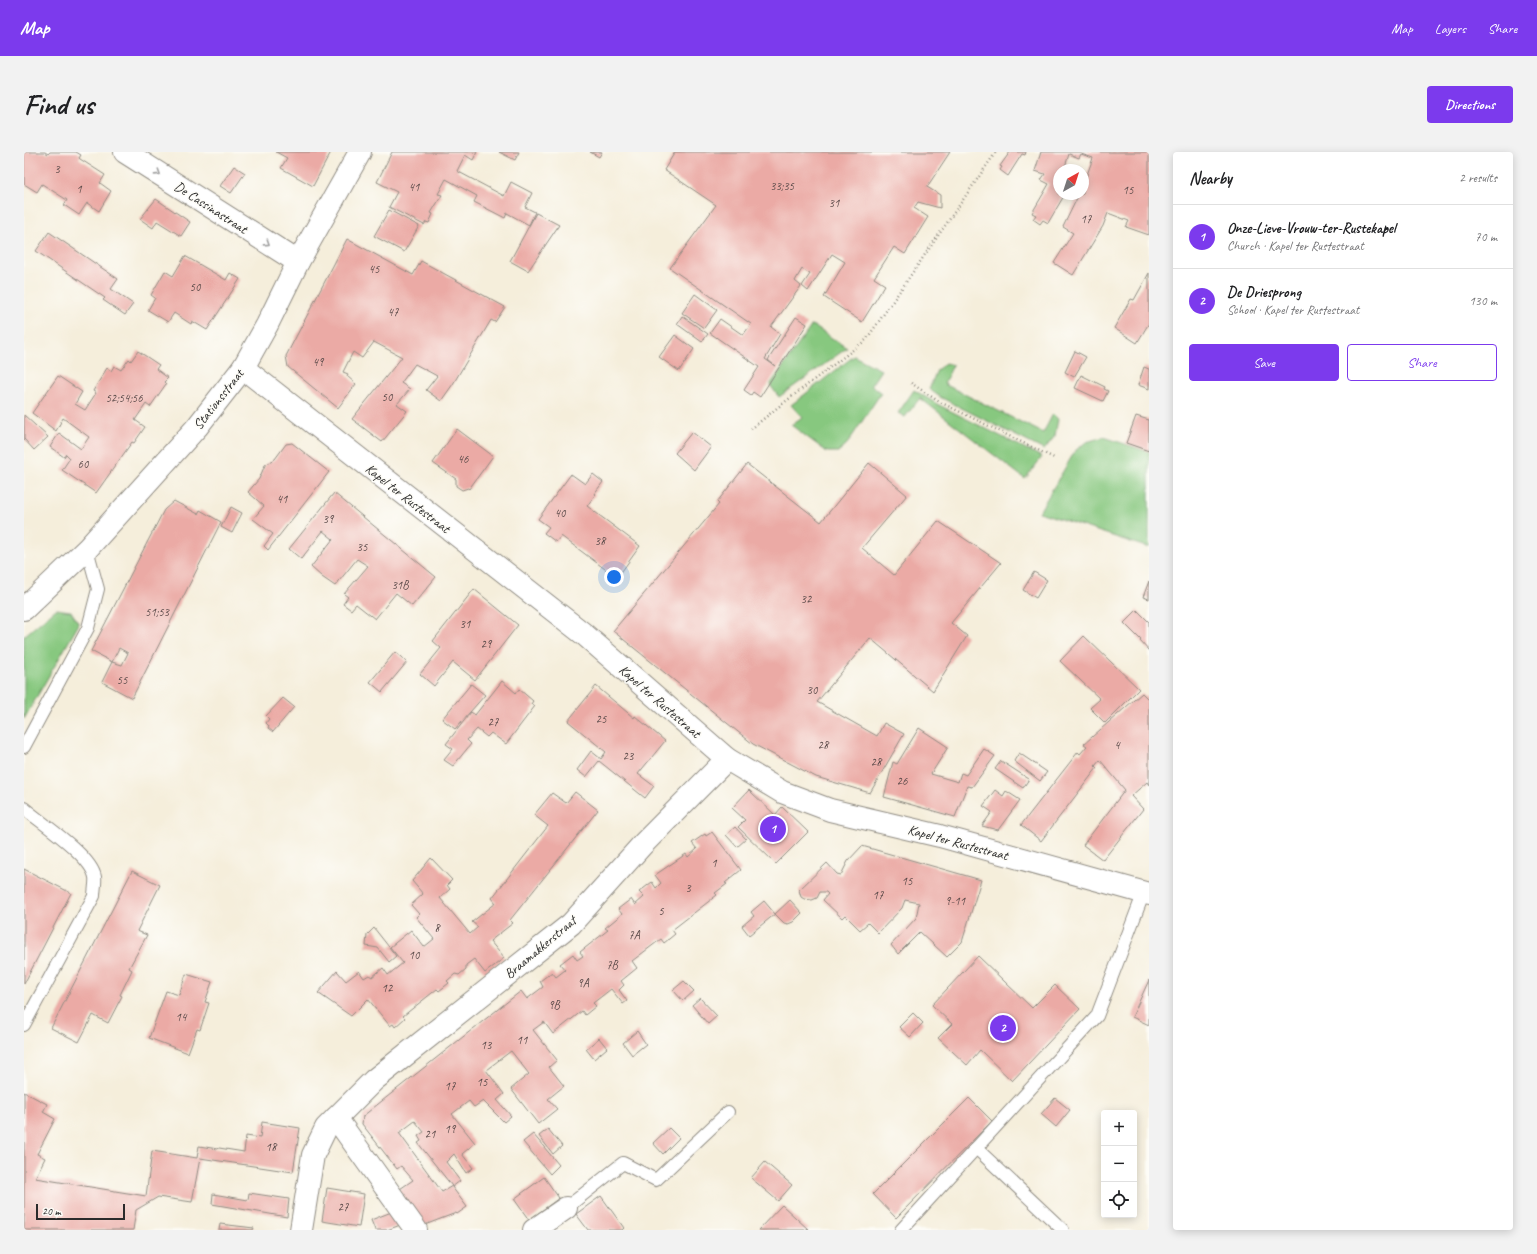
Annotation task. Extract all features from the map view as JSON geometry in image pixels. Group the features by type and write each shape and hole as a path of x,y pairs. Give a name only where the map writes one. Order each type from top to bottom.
{"street":[{"name":"De Cassinastraat","path":"125,152 298,262"},
{"name":"Stationsstraat","path":"24,609 87,549 197,427 242,368 267,326 298,262 360,152"},
{"name":"Kapel ter Rustestraat","path":"242,368 585,635 727,759 782,792 830,810 940,836 1147,893"},
{"name":"Braamakkerstraat","path":"301,1230 313,1155 326,1128 374,1080 571,924 643,844 727,759"},
{"path":"336,1118 416,1230"},
{"path":"534,1230 566,1208"}],"lane":[{"path":"24,746 88,628 98,589 87,549"},
{"path":"24,808 74,848 88,863 95,876 94,896 24,1025"},
{"path":"901,1230 1097,1016 1147,893"},
{"path":"566,1208 622,1163 656,1180 728,1112"},
{"path":"976,1148 1063,1230"}],"path":[{"path":"751,430 777,408 866,340 996,152"},
{"path":"912,383 938,401 1054,458"}],"green space":[{"path":"812,325 847,348 779,397 770,385"},
{"path":"854,356 881,370 871,385 881,393 847,444 838,452 827,452 791,425 802,417 791,405"},
{"path":"945,363 953,365 944,384 1043,433 1053,414 1058,419 1055,436 1044,450 940,397 929,389 937,370"},
{"path":"914,390 937,404 1042,457 1025,479 920,398 905,417 898,413"},
{"path":"1104,437 1149,452 1149,548 1039,512 1075,451 1086,442"},
{"path":"56,609 71,611 79,624 24,719 24,636"}],"building":[{"path":"24,152 45,152 48,154 50,152 76,152 81,155 79,158 80,159 105,175 100,183 111,191 99,211 87,203 79,215 64,205 67,200 42,184 37,192 24,184"},
{"path":"276,152 331,152 313,186 281,168 287,158"},
{"path":"392,152 477,152 473,160 465,155 457,171 504,196 511,182 532,193 525,207 535,212 529,225 507,213 505,218 474,202 477,196 446,179 438,194 442,195 431,213 433,214 429,223 426,222 424,225 389,207 397,192 377,182"},
{"path":"499,152 519,152 515,160"},
{"path":"590,152 602,152 599,157"},
{"path":"675,152 950,152 927,187 940,195 940,208 918,202 914,208 928,217 905,254 894,247 874,278 885,285 862,322 824,297 845,262 832,254 808,291 802,286 810,274 802,269 795,281 801,286 771,327 780,334 765,359 775,366 768,360 796,317 807,324 760,397 753,392 751,395 744,390 759,367 710,333 720,319 743,335 751,324 670,268 716,205 664,170"},
{"path":"1010,152 1026,152 1025,155 1022,154 1008,176 1000,170 1002,167 1000,166"},
{"path":"1041,152 1149,152 1149,235 1126,227 1129,221 1108,213 1103,226 1073,275 1054,263 1073,233 1063,227 1076,200 1089,200 1089,169 1093,158 1081,154 1079,158 1069,154 1066,164 1053,164 1053,200 1061,200 1048,223 1043,220 1040,224 1033,219 1036,215 1032,213 1049,184 1041,180 1045,174 1035,171"},
{"path":"234,166 245,173 231,193 220,186"},
{"path":"156,199 190,222 181,236 157,221 153,228 140,219"},
{"path":"389,210 419,226 404,252 374,236"},
{"path":"536,213 559,225 528,271 510,261"},
{"path":"49,232 118,279 111,289 133,304 125,315 103,300 105,298 36,251"},
{"path":"347,239 413,275 421,261 505,307 495,322 491,320 453,384 441,401 426,390 437,376 415,364 401,383 410,389 397,404 407,411 382,442 352,419 402,357 374,342 362,358 353,352 343,372 348,374 347,376 356,384 338,408 288,367 286,356"},
{"path":"185,256 226,280 230,273 240,279 207,330 192,321 191,324 174,313 168,322 148,310 155,298 151,295 165,271 173,276"},
{"path":"1149,273 1149,323 1137,343 1114,328 1131,299 1134,300"},
{"path":"695,294 717,310 704,328 682,313"},
{"path":"682,316 708,334 702,342 677,324"},
{"path":"675,335 694,349 679,371 659,357"},
{"path":"138,351 159,365 156,369 168,378 164,382 166,384 150,407 146,404 135,420 145,427 134,443 132,442 96,493 62,470 70,458 66,454 64,457 50,447 59,433 81,449 89,437 63,418 56,431 32,413 58,376 82,392 75,404 85,410 96,393 93,391 107,368 111,371 114,366 121,370 129,359 131,361"},
{"path":"1075,351 1086,357 1074,377 1065,372"},
{"path":"1144,367 1149,369 1149,389 1138,385"},
{"path":"1081,375 1105,387 1104,389 1108,391 1103,401 1075,388"},
{"path":"24,415 48,437 34,450 24,439"},
{"path":"1136,416 1149,420 1149,451 1126,443"},
{"path":"457,429 493,456 469,489 462,490 456,486 456,479 433,463"},
{"path":"692,432 711,447 694,470 675,453"},
{"path":"292,443 329,472 268,550 264,546 273,534 253,519 264,506 248,492 259,479 265,465 275,459 286,444"},
{"path":"869,463 907,495 862,548 894,575 938,521 1001,563 951,623 967,636 933,691 870,638 817,702 877,736 884,723 904,734 870,793 816,777 753,744 613,631 719,504 717,502 747,464 821,522"},
{"path":"571,474 585,484 593,474 603,482 587,506 640,546 617,578 561,536 556,542 544,533 549,527 538,519"},
{"path":"334,493 436,577 412,606 396,593 375,619 356,604 351,610 343,604 348,597 344,594 368,566 357,559 335,586 322,577 311,567 333,539 323,531 301,559 289,549"},
{"path":"174,501 198,514 200,510 221,522 132,698 102,682 112,662 91,651 164,510","holes":["119,648 128,653 122,665 112,662"]},
{"path":"231,507 242,513 232,533 221,527"},
{"path":"1034,572 1047,580 1036,598 1023,590"},
{"path":"1149,581 1149,599 1143,597"},
{"path":"474,589 518,625 475,680 453,662 434,686 420,674 441,648 433,641"},
{"path":"1137,610 1149,622 1149,651 1140,641 1141,640 1124,623"},
{"path":"1084,636 1139,689 1105,723 1090,708 1100,699 1060,661"},
{"path":"395,652 407,662 382,692 370,682"},
{"path":"502,681 516,693 519,689 533,701 531,704 535,706 506,744 491,733 487,737 477,729 467,740 471,744 453,766 444,760 453,749 446,744 471,712 475,715"},
{"path":"471,684 485,695 455,729 442,719"},
{"path":"596,686 634,718 635,716 665,741 638,774 654,786 645,798 599,761 586,777 577,770 591,751 601,759 606,752 568,721"},
{"path":"1142,693 1149,700 1149,785 1147,782 1131,796 1143,809 1103,860 1083,845 1125,790 1100,760 1095,766 1097,768 1041,841 1021,825 1078,752 1080,754 1087,746 1084,744"},
{"path":"283,698 294,707 273,732 268,728 269,726 266,723 269,719 266,716"},
{"path":"919,728 948,747 931,774 958,782 961,773 966,775 984,749 995,756 972,787 967,786 955,817 884,797 893,762 897,764"},
{"path":"1019,753 1047,772 1040,781 1014,761"},
{"path":"1001,761 1029,779 1023,788 995,769"},
{"path":"749,790 775,815 782,807 808,832 776,864 738,827 745,820 732,808"},
{"path":"995,790 1003,796 1006,791 1020,800 998,830 982,826 992,812 983,806"},
{"path":"575,792 598,810 510,920 513,923 490,941 504,958 485,973 474,959 466,965 466,969 459,975 455,974 447,981 449,983 439,991 437,989 403,1016 405,1018 395,1027 393,1024 390,1026 368,999 351,1016 318,993 337,971 346,981 359,971 364,978 369,975 372,977 383,968 388,975 403,963 390,947 411,930 424,947 434,939 416,917 419,914 411,905 423,894 412,881 431,858 452,880 447,885 450,889 440,898 470,934 478,927 472,922 496,903 492,898 548,826 534,815 552,793 566,803"},
{"path":"735,827 746,839 737,847 726,835"},
{"path":"712,832 741,870 725,883 727,884 715,893 717,895 672,930 675,934 664,943 661,939 632,961 637,968 621,981 624,985 619,990 627,1001 623,1004 611,989 593,1003 596,1006 585,1015 582,1011 553,1034 544,1022 533,1030 557,1060 549,1067 564,1086 548,1099 557,1109 538,1124 511,1089 529,1074 511,1051 486,1070 504,1094 497,1100 511,1116 504,1122 483,1101 474,1107 469,1101 452,1114 475,1143 462,1154 473,1168 466,1173 454,1154 446,1162 460,1181 452,1187 467,1207 457,1214 456,1213 422,1226 397,1191 413,1180 401,1166 397,1169 362,1124 363,1116 521,991 527,999 543,987 540,981 552,972 556,977 565,970 560,964 573,954 577,960 583,956 580,952 608,930 605,928 622,914 618,909 631,899 635,905 644,897 639,892 652,882 656,888 661,883 655,875 686,854 688,857 697,849 692,843 705,834 706,836","holes":["415,1121 424,1132 418,1136 421,1141 418,1143 452,1186 442,1192 399,1133"]},
{"path":"862,846 981,880 962,942 947,957 920,932 898,954 891,945 916,918 919,903 905,900 902,908 878,933 868,923 860,930 845,915 842,918 823,900 828,894 826,892 820,892 817,898 812,900 801,897 799,890 827,863 837,874 841,875 848,861"},
{"path":"24,869 71,893 24,984"},
{"path":"132,871 160,885 137,931 147,935 129,968 132,970 120,995 122,996 108,1023 93,1015 79,1042 51,1028"},
{"path":"790,900 802,913 793,922 788,924 784,923 775,914"},
{"path":"764,901 775,914 749,935 742,926 754,916 751,912"},
{"path":"374,928 396,956 389,962 378,948 366,946 367,935"},
{"path":"978,956 1032,1008 1055,985 1080,1009 1012,1081 980,1050 967,1065 938,1038 952,1024 932,1005"},
{"path":"186,974 212,982 205,1002 209,1003 200,1030 197,1029 188,1053 149,1038 166,991 179,995"},
{"path":"1149,980 1149,1025 1132,1017"},
{"path":"684,981 694,991 683,1001 673,990"},
{"path":"700,998 717,1016 708,1024 692,1005"},
{"path":"913,1013 923,1023 910,1037 899,1027"},
{"path":"637,1031 646,1044 632,1055 623,1043"},
{"path":"599,1038 607,1048 594,1059 586,1049"},
{"path":"24,1092 47,1104 43,1112 55,1119 37,1154 45,1158 35,1178 146,1196 152,1151 197,1158 199,1146 244,1152 246,1136 260,1138 262,1122 300,1128 293,1172 200,1158 192,1202 158,1197 136,1210 133,1230 24,1230"},
{"path":"969,1098 992,1121 896,1218 873,1194"},
{"path":"1055,1098 1070,1110 1056,1127 1041,1114"},
{"path":"669,1128 679,1138 663,1154 653,1143"},
{"path":"548,1129 562,1146 553,1154 539,1136"},
{"path":"533,1134 559,1165 550,1174 523,1142"},
{"path":"765,1162 792,1185 778,1201 751,1178"},
{"path":"544,1177 559,1198 529,1220 514,1199"},
{"path":"327,1188 364,1194 359,1227 322,1221"},
{"path":"249,1193 289,1199 287,1217 212,1204 213,1194 248,1200"},
{"path":"601,1196 624,1228 622,1230 588,1230 576,1214"},
{"path":"782,1205 809,1230 758,1230"},
{"path":"394,1211 403,1224 387,1230 375,1230 371,1220"},
{"path":"220,1224 254,1228 253,1230 219,1230"}],"place":[{"name":"Onze-Lieve-Vrouw-ter-Rustekapel","path":"773,829"},
{"name":"De Driesprong","path":"1003,1028"}]}
